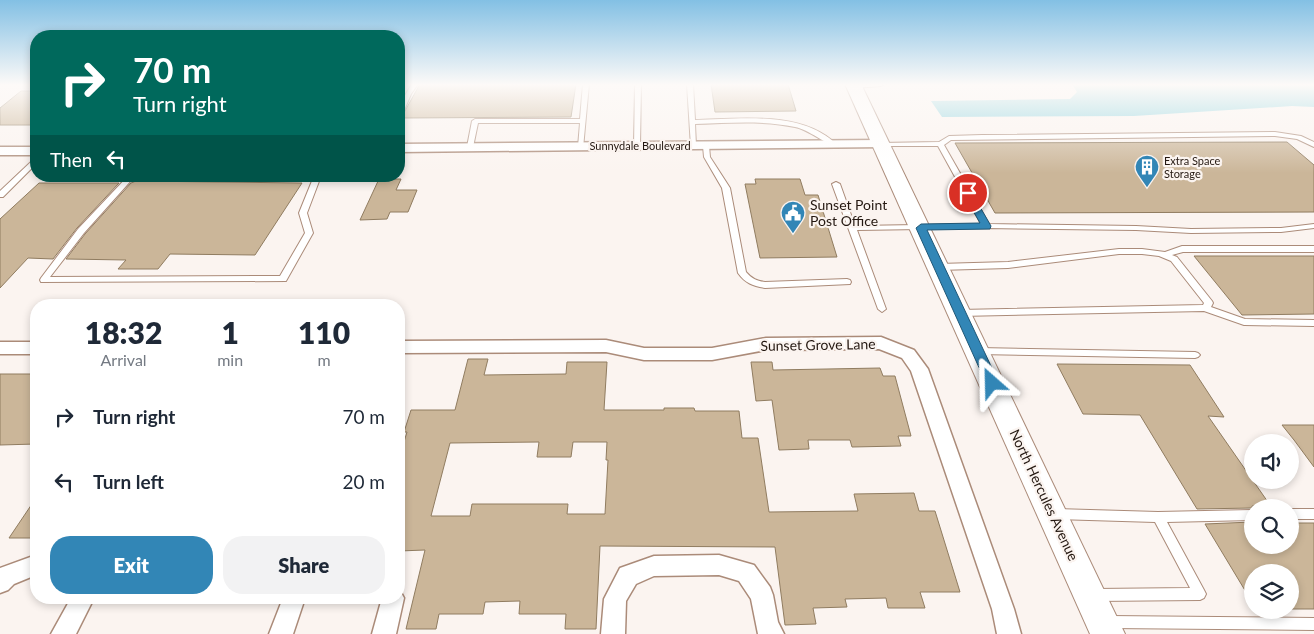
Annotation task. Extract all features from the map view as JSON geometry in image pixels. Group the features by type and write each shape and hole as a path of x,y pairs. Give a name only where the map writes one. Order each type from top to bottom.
{"street":[{"name":"North Hercules Avenue","path":"867,114 1100,617"},
{"name":"Sunnydale Boulevard","path":"405,148 881,144"},
{"path":"0,151 30,151"},
{"name":"Sunset Grove Lane","path":"405,347 606,346 644,354 712,354 766,344 882,343 908,354 919,369 1003,608 1009,634"},
{"path":"0,348 30,348"},
{"path":"613,634 615,599 628,576 654,566 719,565 746,572 762,595 767,627 772,634"},
{"path":"0,582 6,576 30,566"},
{"path":"63,634 80,604"},
{"path":"281,634 292,604"},
{"path":"384,634 392,604"}],"lane":[{"path":"581,147 584,114"},
{"path":"637,146 638,114"},
{"path":"692,114 699,146 726,188 742,274 753,283 765,285 847,282"},
{"path":"470,147 476,121 583,121"},
{"path":"692,122 798,125 814,131 834,145"},
{"path":"881,144 940,144 949,138 982,137 1275,134 1299,137 1314,145"},
{"path":"940,144 986,226"},
{"path":"0,195 30,166"},
{"path":"125,182 81,231 44,280 283,279 309,233 302,213 315,182"},
{"path":"836,184 882,309"},
{"path":"852,228 986,226 1281,230 1314,226"},
{"path":"939,267 1006,265 1103,252 1168,254 1182,249 1314,249"},
{"path":"1168,254 1210,303 1205,308"},
{"path":"960,313 1205,308 1244,322 1314,323"},
{"path":"977,351 1195,355"},
{"path":"1053,514 1158,517 1244,515"},
{"path":"1299,514 1314,514"},
{"path":"1100,617 1200,594 1158,517"},
{"path":"1100,617 1240,629 1314,624"}],"water":[{"path":"940,114 1172,114 1134,116 942,117"}],"building":[{"path":"0,114 30,114 30,125 0,125"},
{"path":"405,114 572,114 571,117 405,118"},
{"name":"Extra Space Storage","path":"1287,142 1314,165 1314,212 995,213 955,143"},
{"name":"Sunset Point Post Office","path":"755,179 800,179 805,195 818,195 837,257 760,258 745,184 756,184"},
{"path":"378,182 400,182 396,190 417,190 408,212 390,212 387,219 360,220"},
{"path":"39,183 119,183 77,228 53,259 28,258 0,288 0,219"},
{"path":"131,183 302,183 255,255 170,254 158,269 118,269 126,260 66,259 85,234"},
{"path":"1194,256 1314,256 1314,314 1242,315"},
{"path":"468,359 488,359 484,375 566,374 567,362 607,362 604,410 694,408 695,411 739,411 742,438 758,438 769,512 858,511 854,494 914,493 919,511 935,511 960,592 920,592 925,608 888,608 886,598 845,599 847,607 813,608 816,624 785,625 775,547 600,546 596,629 565,629 566,614 519,614 520,601 485,602 483,614 439,614 436,629 406,629 425,550 405,551 405,438 407,432 405,432 405,429 411,410 455,410","holes":["539,442 537,457 571,457 573,442 607,442 605,514 567,514 568,504 472,504 470,516 431,516 450,443"]},
{"path":"751,362 772,362 773,370 880,368 883,376 895,376 911,436 898,436 901,446 852,447 850,440 808,440 809,449 779,450 772,400 756,401"},
{"path":"1057,364 1190,365 1224,417 1208,416 1244,468 1244,489 1259,489 1266,499 1244,499 1244,508 1197,509 1140,415 1083,414"},
{"path":"0,374 30,374 30,444 0,445"},
{"path":"1282,425 1314,425 1314,467 1299,447 1299,434 1289,434"},
{"path":"30,507 30,538 9,538"},
{"path":"1244,522 1244,554 1299,554 1299,523 1314,523 1314,609 1299,609 1299,564 1244,564 1244,589 1205,524"}],"place":[{"name":"Extra Space Storage","path":"1147,188"},
{"name":"Sunset Point Post Office","path":"793,234"}],"route":[{"path":"968,193 986,226 921,228 992,383"}]}
